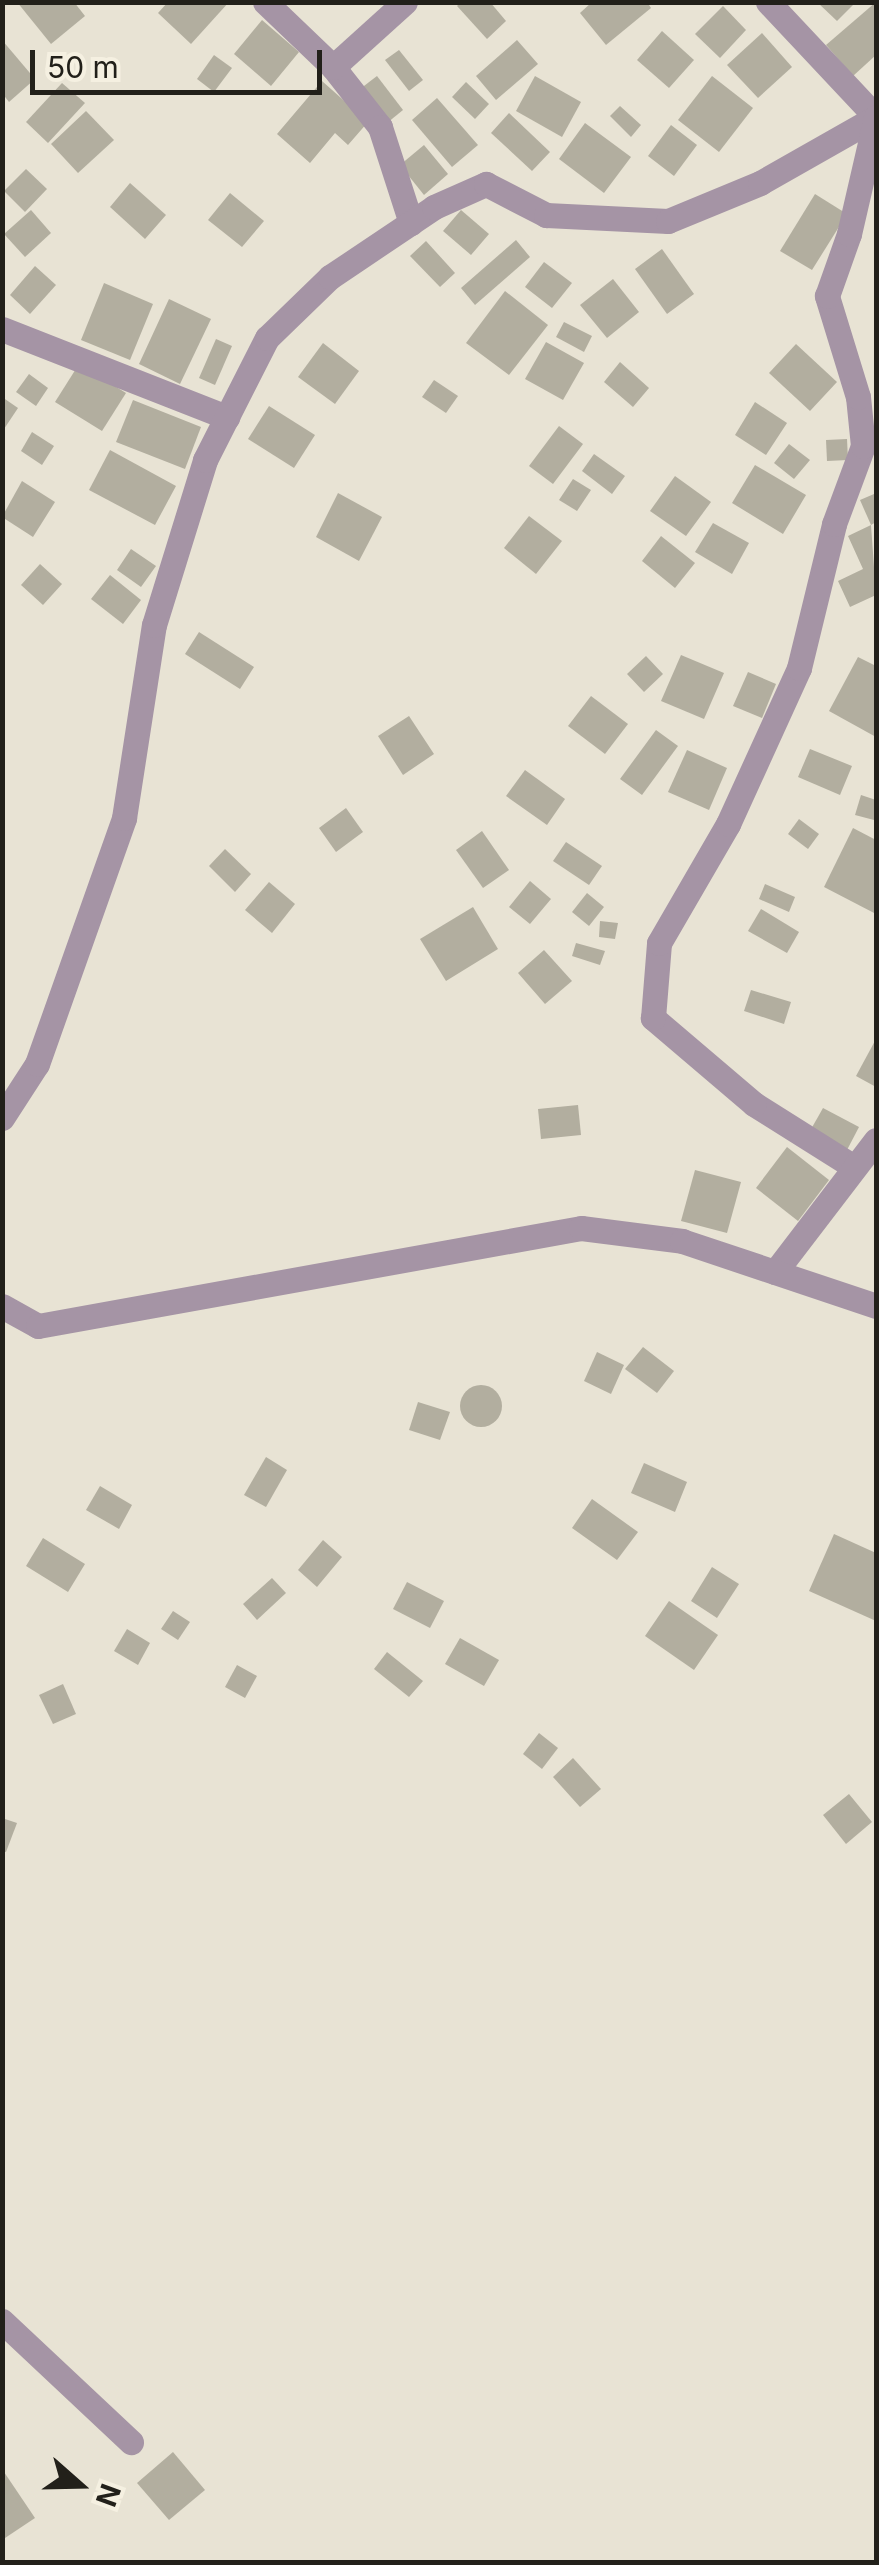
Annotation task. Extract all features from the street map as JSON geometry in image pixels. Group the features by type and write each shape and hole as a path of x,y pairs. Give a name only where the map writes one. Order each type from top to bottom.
{"street":[{"path":"265,2 333,67 380,127 412,223"},
{"path":"333,67 405,2"},
{"path":"768,2 876,117"},
{"path":"2,1118 37,1064 124,818 154,626 205,460 267,338 330,278 412,223 486,184 546,214 668,221 760,183 876,117"},
{"path":"854,1167 754,1104 653,1018 659,943 728,824 799,668 834,524 863,446 858,397 827,296 849,234 876,117"},
{"path":"2,329 226,417"},
{"path":"775,1272 876,1140"},
{"path":"2,1306 38,1326 582,1228 682,1241 876,1306"},
{"path":"2,2321 131,2442"}],"building":[{"path":"17,2 74,2 85,16 51,44"},
{"path":"168,2 229,2 191,44 158,13"},
{"path":"461,2 490,2 506,21 487,39 457,6"},
{"path":"592,2 647,2 651,8 606,45 580,13"},
{"path":"817,2 856,2 837,21"},
{"path":"876,2 876,55 853,76 826,45"},
{"path":"723,6 746,30 720,58 695,34"},
{"path":"262,20 299,52 271,86 234,54"},
{"path":"662,31 694,60 669,88 637,60"},
{"path":"762,33 792,67 758,98 727,65"},
{"path":"2,40 35,79 9,102 2,93"},
{"path":"517,40 538,64 496,100 476,76"},
{"path":"399,50 423,80 409,91 385,60"},
{"path":"214,55 232,68 214,92 197,79"},
{"path":"377,76 403,110 387,123 360,89"},
{"path":"535,76 581,102 562,137 516,111"},
{"path":"712,76 753,108 719,152 678,120"},
{"path":"322,81 368,122 348,145 335,133 310,163 277,134"},
{"path":"466,82 489,104 475,119 452,97"},
{"path":"62,83 85,103 48,143 26,122"},
{"path":"437,98 478,145 452,167 412,120"},
{"path":"620,106 641,125 631,137 610,116"},
{"path":"86,111 114,140 78,173 51,144"},
{"path":"509,113 550,152 532,171 491,133"},
{"path":"585,123 631,157 604,193 559,159"},
{"path":"671,125 697,145 674,176 648,156"},
{"path":"424,145 448,174 424,195 400,165"},
{"path":"26,169 47,189 25,212 4,191"},
{"path":"130,183 166,215 145,239 110,207"},
{"path":"230,193 264,221 242,247 208,220"},
{"path":"815,194 847,214 812,270 780,251"},
{"path":"31,210 51,233 25,257 4,234"},
{"path":"461,210 489,234 471,255 443,231"},
{"path":"516,240 530,257 475,305 461,288"},
{"path":"426,241 455,273 440,287 410,256"},
{"path":"662,249 694,294 667,314 635,269"},
{"path":"544,262 572,283 552,308 525,287"},
{"path":"35,266 56,285 30,314 10,295"},
{"path":"613,279 639,312 607,338 580,305"},
{"path":"104,283 153,304 130,360 81,340"},
{"path":"505,291 548,325 509,375 466,343"},
{"path":"169,299 211,319 180,384 139,364"},
{"path":"564,322 592,336 584,352 556,337"},
{"path":"216,339 232,346 215,385 199,378"},
{"path":"546,342 584,363 563,400 525,379"},
{"path":"323,343 359,371 335,404 298,377"},
{"path":"796,344 837,382 810,411 769,373"},
{"path":"620,362 649,388 633,407 604,382"},
{"path":"79,364 126,393 102,431 55,402"},
{"path":"29,374 48,388 36,406 16,392"},
{"path":"434,380 458,396 446,413 422,397"},
{"path":"2,397 18,408 2,432"},
{"path":"133,400 201,427 185,469 116,442"},
{"path":"755,402 787,423 766,455 735,435"},
{"path":"269,406 315,435 294,468 248,439"},
{"path":"559,426 583,444 553,484 529,466"},
{"path":"32,432 54,446 42,465 21,451"},
{"path":"847,439 848,460 827,461 826,440"},
{"path":"789,444 810,460 794,479 774,463"},
{"path":"110,450 176,486 155,525 89,490"},
{"path":"594,454 625,476 612,494 582,471"},
{"path":"755,465 806,495 783,534 732,503"},
{"path":"675,476 711,502 686,536 650,511"},
{"path":"573,479 591,490 577,511 559,500"},
{"path":"22,481 55,502 33,537 2,517"},
{"path":"338,493 382,517 359,561 316,537"},
{"path":"874,494 876,522 871,525 860,500"},
{"path":"529,516 562,541 536,574 504,548"},
{"path":"713,523 749,543 732,574 695,552"},
{"path":"871,525 876,595 850,607 838,581 863,569 848,536"},
{"path":"661,536 695,563 675,588 642,561"},
{"path":"131,549 156,566 141,587 117,570"},
{"path":"40,564 62,584 43,605 21,585"},
{"path":"110,575 141,600 123,624 91,599"},
{"path":"199,632 254,667 240,689 185,654"},
{"path":"681,655 724,673 704,719 661,701"},
{"path":"646,656 663,674 644,692 627,674"},
{"path":"858,657 876,666 876,737 829,711"},
{"path":"748,672 776,684 762,718 733,706"},
{"path":"591,696 628,724 605,754 568,726"},
{"path":"409,716 434,754 403,775 378,736"},
{"path":"656,730 678,746 642,795 620,779"},
{"path":"810,749 852,766 840,795 798,777"},
{"path":"687,750 727,768 709,810 668,792"},
{"path":"525,770 565,799 547,825 506,796"},
{"path":"861,795 876,800 874,820 855,815"},
{"path":"346,808 363,832 336,852 319,828"},
{"path":"799,819 819,834 808,849 788,834"},
{"path":"853,828 876,840 876,914 824,887"},
{"path":"482,831 509,870 483,888 456,850"},
{"path":"566,842 602,866 589,885 553,861"},
{"path":"225,849 251,874 235,892 209,866"},
{"path":"530,881 551,899 530,924 509,907"},
{"path":"269,882 295,904 272,933 245,910"},
{"path":"765,884 795,897 789,912 759,899"},
{"path":"587,893 604,907 589,926 572,912"},
{"path":"473,907 498,949 446,981 420,939"},
{"path":"761,909 799,932 787,953 748,931"},
{"path":"600,921 618,923 615,939 599,937"},
{"path":"576,943 605,951 600,965 572,956"},
{"path":"544,950 572,981 545,1004 518,973"},
{"path":"751,990 791,1002 784,1024 744,1011"},
{"path":"876,1039 876,1087 856,1076"},
{"path":"578,1105 581,1135 541,1139 538,1109"},
{"path":"823,1108 859,1127 847,1150 810,1131"},
{"path":"787,1147 829,1180 798,1221 756,1188"},
{"path":"695,1170 741,1182 727,1233 681,1221"},
{"path":"643,1347 674,1371 657,1393 625,1369"},
{"path":"597,1352 624,1365 611,1394 584,1381"},
{"path":"481,1385 496,1391 502,1406 496,1421 481,1427 466,1421 460,1406 466,1391"},
{"path":"418,1402 450,1412 440,1440 409,1430"},
{"path":"266,1457 287,1470 266,1507 244,1495"},
{"path":"644,1463 687,1482 675,1512 631,1493"},
{"path":"100,1486 132,1505 119,1529 86,1510"},
{"path":"592,1499 638,1532 617,1560 572,1528"},
{"path":"834,1534 876,1553 876,1621 809,1591"},
{"path":"43,1538 85,1564 68,1592 26,1566"},
{"path":"323,1540 342,1557 317,1587 298,1570"},
{"path":"712,1567 739,1584 717,1618 691,1601"},
{"path":"272,1578 286,1593 257,1620 243,1604"},
{"path":"407,1582 444,1601 430,1628 393,1609"},
{"path":"669,1601 718,1635 694,1670 645,1636"},
{"path":"173,1611 190,1622 178,1640 161,1629"},
{"path":"127,1629 150,1643 138,1665 114,1651"},
{"path":"460,1638 499,1660 484,1686 445,1664"},
{"path":"387,1652 423,1681 409,1697 374,1669"},
{"path":"237,1665 257,1676 245,1698 225,1687"},
{"path":"63,1684 76,1714 53,1724 39,1695"},
{"path":"539,1733 558,1748 542,1769 523,1754"},
{"path":"573,1758 601,1789 580,1807 553,1777"},
{"path":"849,1794 872,1822 846,1844 823,1815"},
{"path":"2,1818 17,1823 6,1852 2,1851"},
{"path":"173,2452 205,2490 169,2520 137,2483"},
{"path":"2,2469 35,2518 2,2540"}]}
